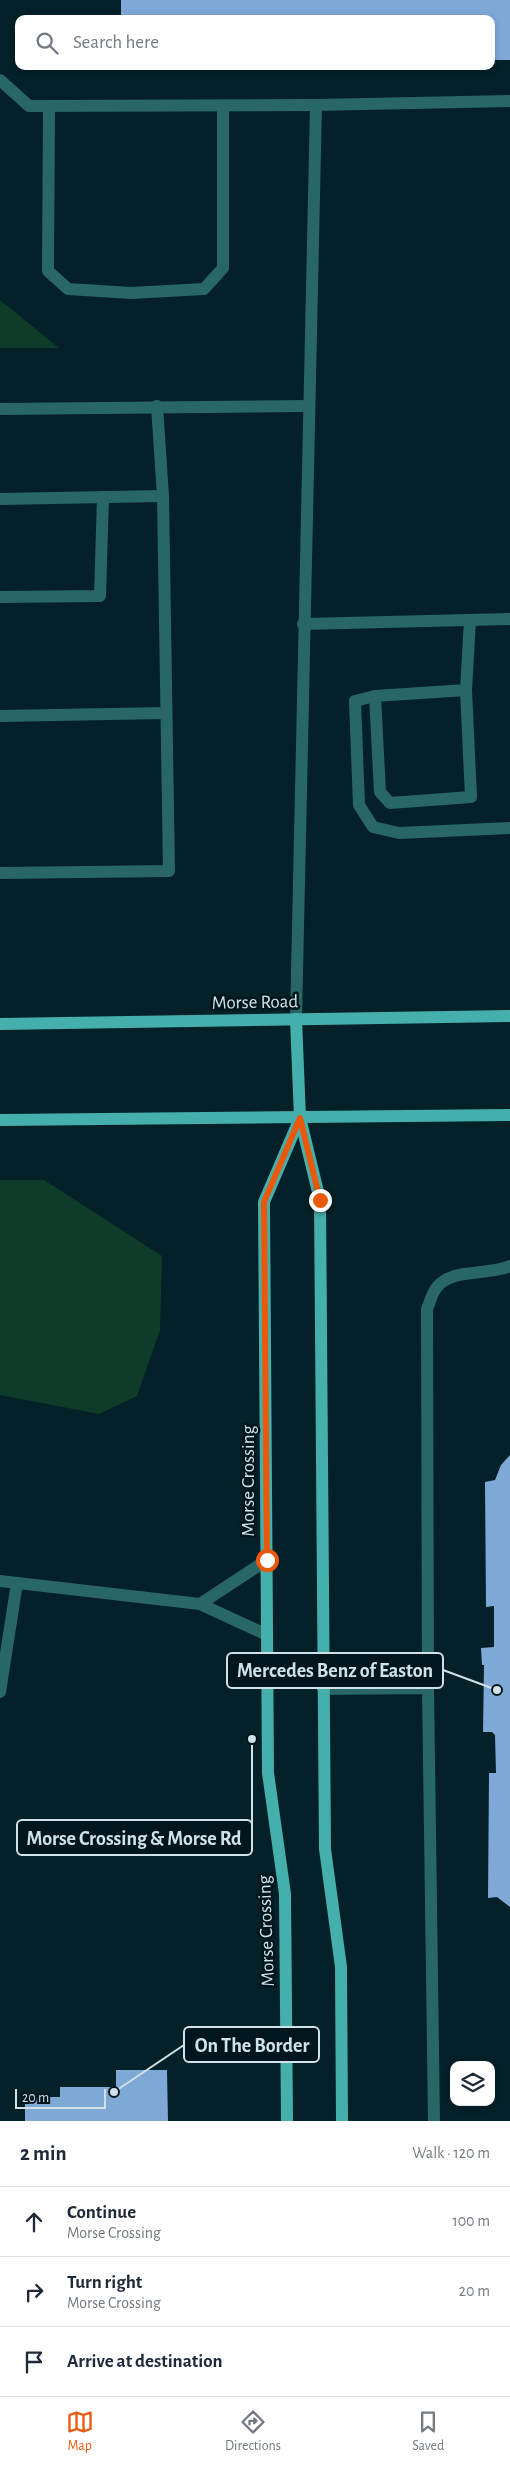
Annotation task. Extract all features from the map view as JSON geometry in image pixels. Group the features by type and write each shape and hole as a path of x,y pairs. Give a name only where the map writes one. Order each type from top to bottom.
{"main road":[{"name":"Morse Road","path":"0,1024 510,1016"},
{"name":"Morse Crossing","path":"296,1019 300,1118 320,1200 325,1849 340,1967 342,2121"},
{"path":"0,1120 510,1115"},
{"name":"Morse Crossing","path":"287,2121 285,1894 268,1773 264,1202 300,1118"}],"lane":[{"path":"0,80 28,106 316,106 510,101"},
{"path":"49,106 48,271 68,289 131,293 204,289 223,268 223,106"},
{"path":"296,1019 303,624 316,106"},
{"path":"0,410 156,406 309,406"},
{"path":"0,874 169,871 163,496 156,406"},
{"path":"0,499 163,496"},
{"path":"0,597 100,596 103,497"},
{"path":"303,624 510,619"},
{"path":"375,696 380,792 390,803 471,797 466,690 470,620"},
{"path":"466,690 375,696 355,701 359,805 373,827 399,833 510,828"},
{"path":"0,716 166,713"},
{"path":"434,2121 428,1688 427,1309 436,1288 449,1276 497,1272 510,1266"},
{"path":"200,1604 267,1560"},
{"path":"0,1581 200,1604 267,1635"},
{"path":"0,1692 17,1583"},
{"path":"324,1690 428,1688"}],"green space":[{"path":"0,300 59,348 0,348"},
{"path":"0,1180 44,1180 162,1256 160,1330 137,1396 99,1414 0,1395"}],"building":[{"path":"121,0 510,0 510,60 495,60 495,15 121,15"},
{"path":"510,1455 510,1907 497,1897 488,1898 489,1773 496,1773 495,1735 492,1732 483,1732 484,1665 482,1665 481,1648 494,1647 494,1606 486,1607 485,1482 495,1480 501,1465"},
{"path":"116,2070 167,2070 168,2121 25,2121 25,2097 60,2097 60,2087 116,2087"}],"place":[{"name":"Mercedes Benz of Easton","path":"497,1690"},
{"name":"Morse Crossing & Morse Rd","path":"252,1739"},
{"name":"On The Border","path":"114,2092"}],"route":[{"path":"267,1560 264,1202 300,1118 320,1200"}]}
